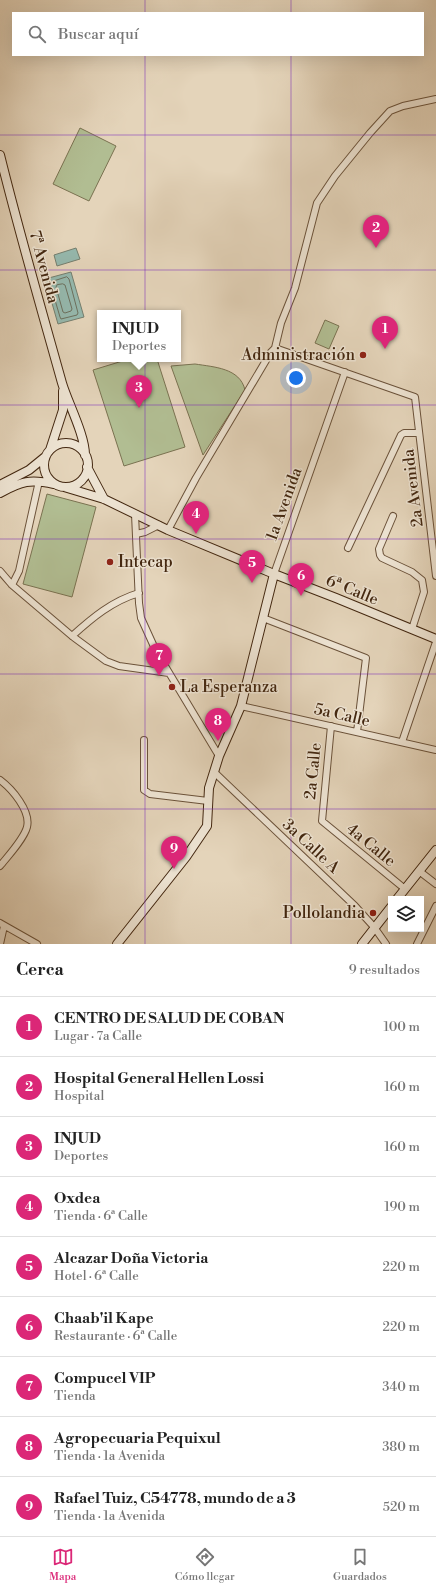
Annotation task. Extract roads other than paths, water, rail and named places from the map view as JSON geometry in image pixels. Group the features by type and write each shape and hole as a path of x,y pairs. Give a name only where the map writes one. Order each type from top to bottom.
{"main road":[{"name":"7ª Avenida","path":"0,156 63,386 79,432 85,455"},
{"name":"7ª Avenida","path":"48,453 63,410 63,386"},
{"path":"0,485 29,470 56,446 69,444 75,446 85,455 87,467 104,499"},
{"path":"48,453 44,469 46,475 55,484"},
{"path":"0,493 22,482 39,481 70,487 80,482 86,473 87,467"},
{"name":"6ª Calle","path":"64,487 104,499 168,530 436,639"},
{"name":"1a Avenida","path":"117,944 186,857 207,826 209,788 219,756 241,706 274,574"},
{"path":"400,896 436,850"},
{"path":"362,944 388,911"}],"street":[{"path":"168,530 196,478 272,352 276,348 281,323 295,288 317,203 335,176 390,111 409,104 436,99"},
{"path":"276,348 346,372"},
{"name":"2a Avenida","path":"346,372 415,397 436,576"},
{"name":"1a Avenida","path":"274,574 346,372"},
{"path":"348,548 401,435 404,433 419,433"},
{"path":"12,585 19,571 39,481"},
{"path":"135,514 141,618 156,651 219,756"},
{"path":"393,516 380,549 380,555 382,558 418,575 422,580 424,592 412,629"},
{"path":"136,534 145,532 159,525"},
{"path":"0,571 12,585 72,636 106,661 118,666 169,673"},
{"path":"72,636 98,613 128,597 139,593"},
{"path":"263,618 366,658 357,732"},
{"path":"402,742 436,642"},
{"name":"5a Calle","path":"241,706 436,750"},
{"name":"2a Calle","path":"322,819 331,726"},
{"path":"144,740 144,790 146,792 150,794 208,801"},
{"name":"3a Calle A","path":"214,772 355,906 374,927 386,944"},
{"path":"0,780 12,791 23,808 27,820 25,833 0,866"},
{"name":"4a Calle","path":"322,819 324,823 405,890"},
{"path":"419,871 436,884"},
{"path":"417,944 436,906"},
{"path":"0,944 2,925 37,944"}],"water":[{"path":"76,248 80,259 57,266 54,255"},
{"path":"71,272 84,317 58,324 45,279"}],"place":[{"name":"Hospital General Hellen Lossi","path":"376,248"},
{"name":"CENTRO DE SALUD DE COBAN","path":"385,349"},
{"name":"Administración","path":"363,355"},
{"name":"INJUD","path":"139,408"},
{"name":"Oxdea","path":"196,534"},
{"name":"Intecap","path":"110,562"},
{"name":"Alcazar Doña Victoria","path":"252,583"},
{"name":"Chaab'il Kape","path":"301,596"},
{"name":"Compucel VIP","path":"159,676"},
{"name":"La Esperanza","path":"172,687"},
{"name":"Agropecuaria Pequixul","path":"218,741"},
{"name":"Rafael Tuiz, C54778, mundo de a 3","path":"174,869"},
{"name":"Pollolandia","path":"373,913"}]}
